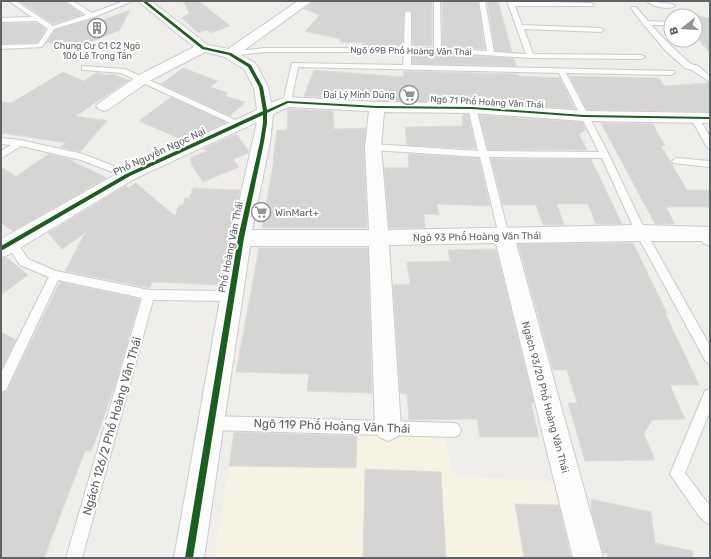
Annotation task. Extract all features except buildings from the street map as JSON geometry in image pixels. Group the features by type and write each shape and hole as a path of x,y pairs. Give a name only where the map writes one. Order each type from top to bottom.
{"street":[{"name":"Phố Hoàng Văn Thái","path":"144,1 203,48 230,54 250,66 261,87 265,111 262,142 241,238 231,296 189,558"},
{"path":"230,54 306,1"},
{"path":"104,106 141,79 203,48"},
{"name":"Ngõ 71 Phố Hoàng Văn Thái","path":"265,111 287,102 377,107 472,108 584,116 710,118"},
{"path":"377,107 373,148 388,428"},
{"name":"Phố Nguyễn Ngọc Nại","path":"6,246 128,175 265,111"},
{"name":"Ngõ 93 Phố Hoàng Văn Thái","path":"241,238 379,238 641,233 708,234 710,238"},
{"name":"Ngách 93/20 Phố Hoàng Văn Thái","path":"504,236 588,558"}],"lane":[{"path":"12,1 52,28 72,24 130,1"},
{"path":"69,1 92,16"},
{"path":"437,1 438,50"},
{"path":"482,1 491,53"},
{"path":"650,1 653,4 672,6"},
{"path":"530,56 511,3 591,4"},
{"path":"634,8 645,23 669,49 688,66 695,68 710,80"},
{"path":"407,67 408,13"},
{"path":"1,20 37,19"},
{"path":"645,23 663,25"},
{"path":"519,27 602,30"},
{"path":"1,47 40,46 52,28"},
{"name":"Ngõ 69B Phố Hoàng Văn Thái","path":"230,54 264,50 438,50 530,56 642,57"},
{"path":"287,102 295,65 671,73"},
{"path":"85,68 125,73 240,124"},
{"path":"561,70 605,155 641,233 710,358"},
{"path":"472,108 504,236"},
{"path":"694,117 710,145"},
{"path":"1,141 20,143 83,157 128,175"},
{"path":"1,155 20,143"},
{"path":"373,148 483,154 605,155"},
{"path":"676,161 710,164"},
{"path":"6,246 24,262 55,274 149,294 231,296"},
{"path":"1,386 55,274"},
{"name":"Ngách 126/2 Phố Hoàng Văn Thái","path":"74,558 149,294"},
{"path":"710,394 677,474 710,517"},
{"name":"Ngõ 119 Phố Hoàng Văn Thái","path":"210,423 454,430"}],"shaded area":[{"path":"235,429 357,432 444,437 454,476 559,482 577,558 214,558"}],"cycle path":[{"path":"144,1 203,48 230,54 250,66 261,87 265,111 262,142 241,238 189,558"},
{"path":"1,249 128,175 287,102 377,107 472,108 584,116 710,118"}],"place":[{"name":"Chung Cư C1 C2 Ngõ 106 Lê Trọng Tấn","path":"97,28"},
{"name":"Đại Lý Minh Dũng","path":"409,95"},
{"name":"WinMart+","path":"261,212"}]}
